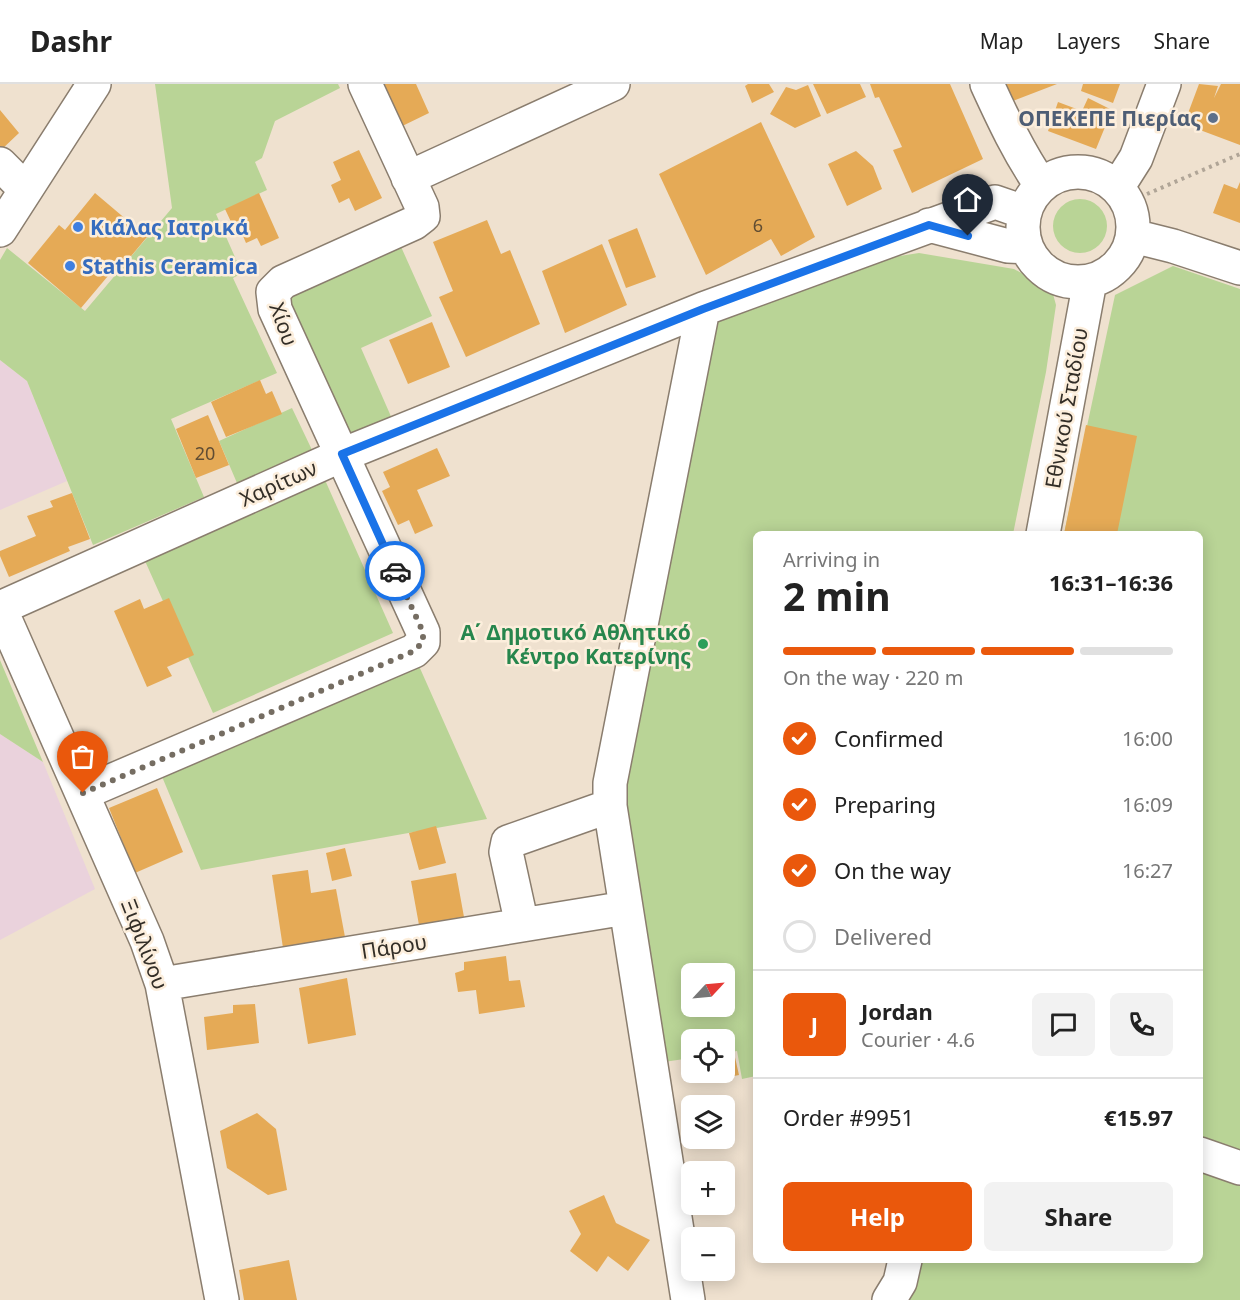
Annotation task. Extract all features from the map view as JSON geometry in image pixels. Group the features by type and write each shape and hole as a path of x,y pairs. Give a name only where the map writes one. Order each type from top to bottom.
{"street":[{"path":"0,230 94,84"},
{"name":"Χίου","path":"83,793 414,651 423,642 423,632 274,309 273,292 283,282 414,223 423,216 422,207 365,84"},
{"path":"408,178 613,84"},
{"path":"987,84 1018,147 1041,184"},
{"path":"1018,147 1016,169 1007,190 1009,207 1026,247 1036,264 1052,276 1070,282 1090,281 1113,269 1129,249 1132,236 1131,210 1123,194 1121,183 1136,158 1164,84"},
{"path":"0,164 25,189"},
{"path":"1009,207 1031,197 1041,184 1072,171 1088,172 1121,183"},
{"name":"Χαρίτων","path":"0,608 342,454 703,309 929,225 1009,207"},
{"path":"929,225 1008,246 1026,247"},
{"path":"1132,236 1240,267"},
{"name":"Εθνικού Σταδίου","path":"1044,531 1090,281"},
{"path":"688,1300 610,806 610,783 703,309"},
{"name":"Ξιφιλίνου","path":"0,608 147,941 162,984 222,1300"},
{"path":"522,925 506,852 508,842 610,806"},
{"name":"Πάρου","path":"162,984 626,908"},
{"path":"1203,1155 1240,1168"},
{"path":"889,1300 900,1282 904,1263"}],"path":[{"path":"1121,183 1147,195 1240,154"}],"shaded area":[{"path":"0,360 27,381 67,481 0,510"},
{"path":"0,734 43,762 95,889 0,940"}],"green space":[{"path":"155,84 338,84 340,88 275,121 262,158 255,162 267,190 216,214 242,273 233,278 277,373 171,419 204,497 93,545 27,381 0,360 0,260 7,248 85,311 172,208"},
{"path":"1080,199 1090,201 1099,207 1105,216 1107,226 1105,236 1099,245 1090,251 1080,253 1070,251 1061,245 1055,236 1053,226 1055,216 1061,207 1070,201"},
{"path":"398,240 432,316 361,348 393,421 348,441 287,299 293,289"},
{"name":"Α΄ Δημοτικό Αθλητικό Κέντρο Κατερίνης","path":"919,253 1014,269 1053,294 1056,305 1046,372 1014,531 753,531 753,1077 742,1079 737,1051 735,1051 735,1029 681,1029 681,1059 657,1063 617,799 719,311 736,315 874,260"},
{"path":"1173,266 1240,289 1240,1161 1203,1147 1203,531 1065,531 1115,295"},
{"path":"292,408 312,450 237,483 219,441"},
{"path":"321,471 393,633 213,713 141,552"},
{"path":"415,657 487,819 201,870 158,767"},
{"path":"0,660 43,762 0,734"},
{"path":"1203,1170 1240,1183 1240,1300 908,1300 918,1263 1203,1263"}],"building":[{"path":"373,84 416,84 429,113 392,131"},
{"path":"769,84 774,92 752,103 745,86"},
{"path":"813,84 860,84 866,97 827,114"},
{"path":"870,84 950,84 983,159 912,193 893,150 902,147 879,97 875,98"},
{"path":"1003,84 1057,84 1010,102"},
{"path":"1083,84 1120,84 1113,103 1081,91"},
{"name":"ΟΠΕΚΕΠΕ Πιερίας","path":"1199,84 1218,86 1214,98 1221,84 1240,84 1240,145 1184,124"},
{"path":"808,85 821,116 795,128 770,114 786,87 796,90"},
{"path":"1088,98 1112,110 1096,149 1048,131 1058,102 1082,111"},
{"path":"0,110 19,133 0,151"},
{"path":"761,122 815,237 781,256 771,239 706,275 659,174"},
{"path":"359,150 382,198 355,211 349,198 339,203 331,185 341,180 333,162"},
{"path":"856,151 873,166 882,189 847,206 828,164"},
{"name":"ΟΠΕΚΕΠΕ Πιερίας","path":"1240,182 1240,223 1213,213 1224,184 1237,189"},
{"path":"95,193 147,237 117,273 113,270 81,308 28,263 59,225 65,230"},
{"path":"259,193 279,238 261,246 257,238 246,243 237,222 232,224 225,209"},
{"path":"487,220 501,254 510,250 540,324 466,357 439,297 453,291 433,242"},
{"path":"637,228 656,277 626,288 608,240"},
{"path":"602,244 627,305 565,333 542,271"},
{"path":"432,322 450,367 408,384 389,340"},
{"path":"260,380 266,394 272,391 282,414 226,437 211,402"},
{"path":"208,415 229,465 196,478 176,429"},
{"path":"1086,425 1137,436 1118,531 1065,531"},
{"path":"437,448 450,476 417,490 433,526 415,534 409,520 398,525 382,491 390,487 383,472"},
{"path":"72,493 90,539 68,547 70,551 9,577 0,551 36,536 27,516 53,507 50,501"},
{"path":"169,598 194,655 167,667 172,676 147,687 114,611 140,599 144,609"},
{"path":"157,788 183,852 135,873 109,808"},
{"path":"436,826 446,863 419,870 409,833"},
{"path":"345,848 352,876 332,881 326,853"},
{"path":"308,870 311,893 336,889 345,937 283,948 272,875"},
{"path":"456,873 464,917 419,925 411,881"},
{"path":"506,956 509,981 520,980 525,1007 479,1014 476,990 458,992 455,973 464,970 464,962"},
{"path":"347,978 356,1035 308,1044 299,988"},
{"path":"255,1004 259,1043 207,1050 204,1017 233,1013 233,1005"},
{"path":"735,1057 739,1075 735,1076"},
{"path":"257,1113 276,1129 287,1190 268,1195 227,1168 220,1131"},
{"path":"604,1195 616,1223 650,1240 628,1271 608,1256 597,1272 570,1251 581,1234 569,1211"},
{"path":"289,1260 297,1300 244,1300 239,1270"}],"way so far":[{"path":"83,793 414,651 423,642 423,632 395,571"}],"place":[{"name":"ΟΠΕΚΕΠΕ Πιερίας","path":"1213,118"},
{"name":"Κιάλας Ιατρικά","path":"78,227"},
{"name":"Stathis Ceramica","path":"70,266"},
{"name":"Α΄ Δημοτικό Αθλητικό Κέντρο Κατερίνης","path":"703,644"}],"route":[{"path":"395,571 342,454 703,309 929,225 968,236"}]}
